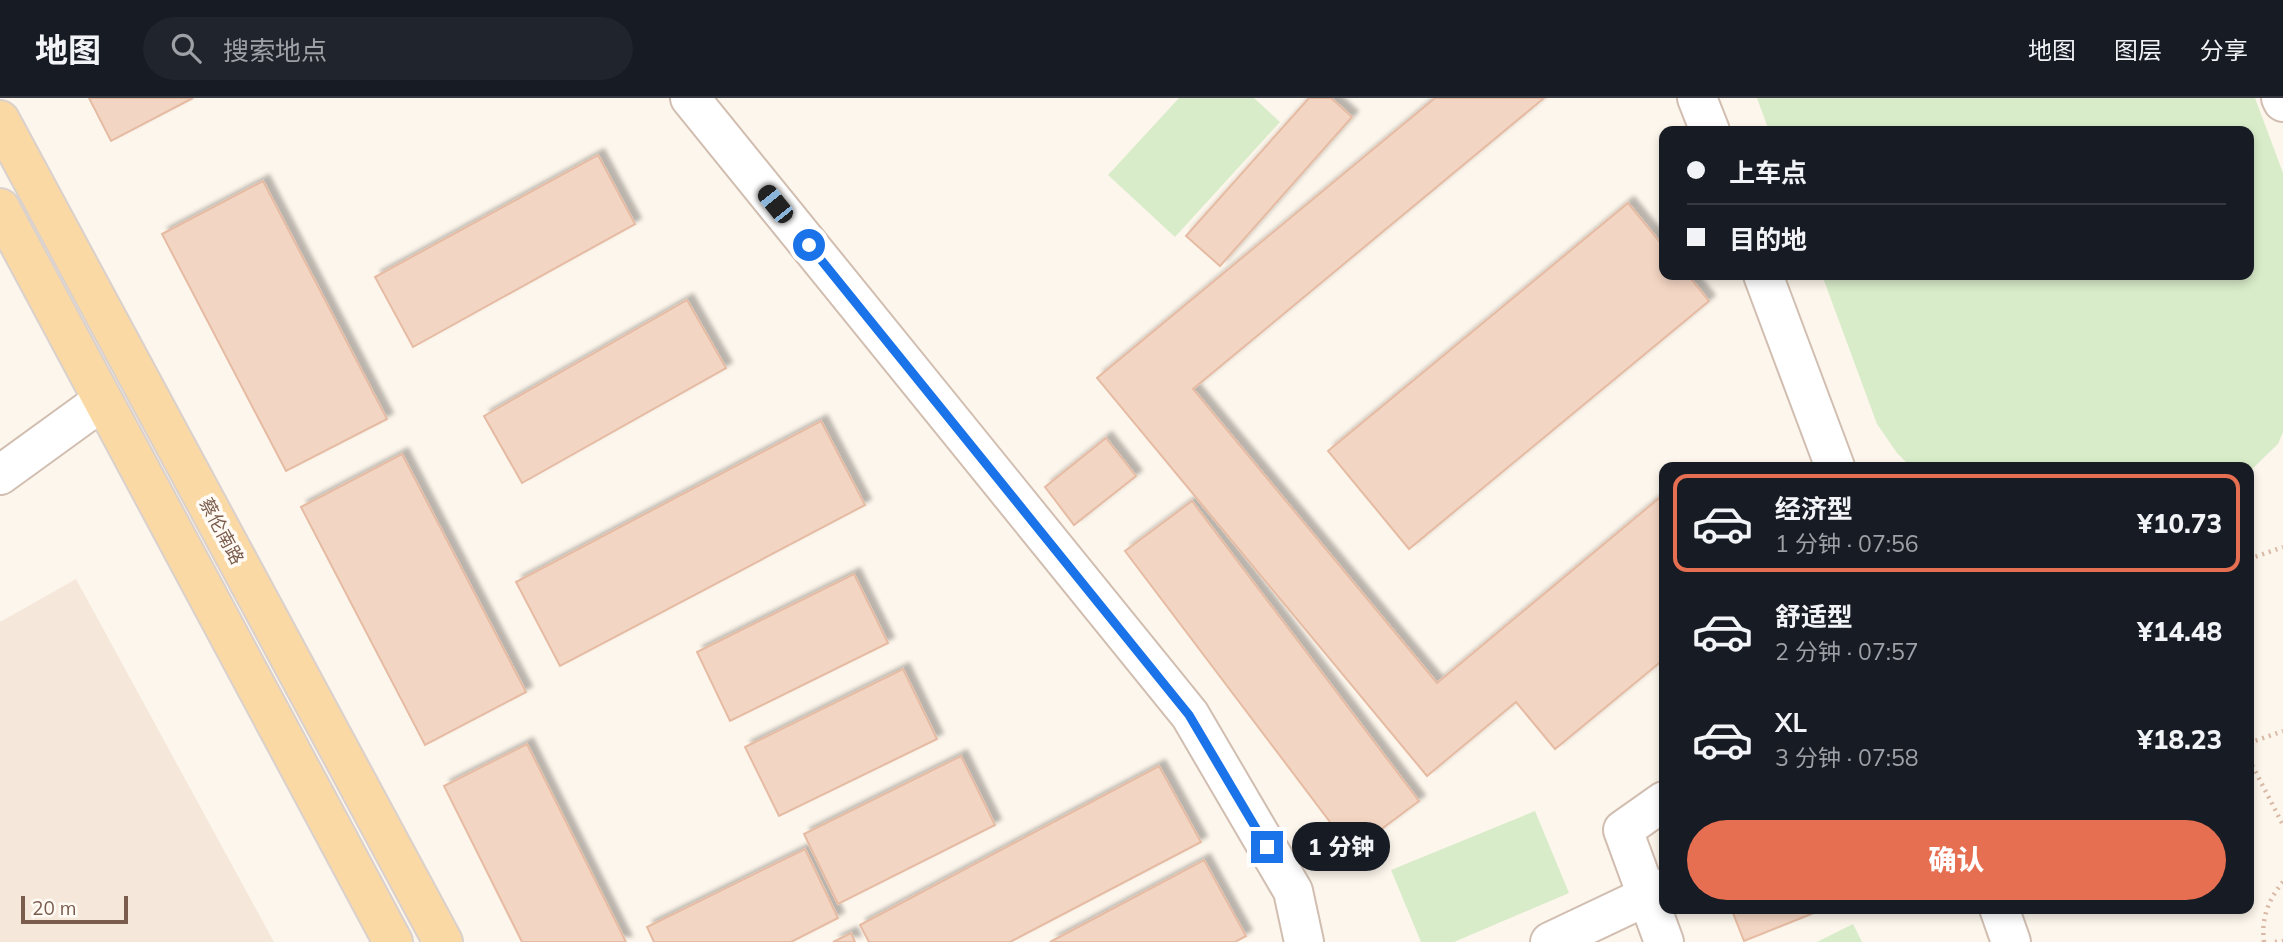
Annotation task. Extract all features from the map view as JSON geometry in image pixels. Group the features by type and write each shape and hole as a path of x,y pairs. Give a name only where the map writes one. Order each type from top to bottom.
{"main road":[{"name":"蔡伦南路","path":"0,120 443,942"},
{"path":"0,208 393,942"}],"street":[{"path":"690,98 1189,715 1293,891 1304,942"},
{"path":"1697,98 1708,126"},
{"path":"1765,280 1833,462"},
{"path":"0,475 102,401"},
{"path":"1659,805 1623,830 1656,892 1659,911"},
{"path":"1550,942 1656,892"},
{"path":"1660,914 1664,942"},
{"path":"2001,914 2011,942"}],"path":[{"path":"2254,557 2283,547"},
{"path":"2254,741 2283,731"},
{"path":"2254,769 2283,825"},
{"path":"2264,942 2264,916 2272,896 2283,882"},
{"path":"2275,942 2283,941"}],"shaded area":[{"path":"76,579 274,942 0,942 0,622"}],"green space":[{"path":"1179,98 1254,98 1280,122 1175,237 1108,175"},
{"path":"1757,98 2255,98 2283,173 2283,432 2278,444 2254,467 2254,462 1906,462 1877,424 1824,280 2254,280 2254,126 1767,126"},
{"path":"1535,811 1569,893 1454,942 1421,942 1391,870"},
{"path":"1853,924 1862,942 1817,942"}],"building":[{"path":"89,98 193,98 111,141"},
{"path":"1309,98 1331,98 1352,117 1220,266 1186,236"},
{"path":"1435,98 1544,98 1193,389 1437,683 1659,498 1659,663 1555,749 1516,702 1427,776 1097,378"},
{"path":"598,155 635,224 413,347 375,277"},
{"path":"263,181 387,419 286,471 162,234"},
{"path":"1628,203 1659,241 1659,280 1692,280 1709,301 1409,549 1328,451"},
{"path":"687,300 726,368 522,483 484,416"},
{"path":"821,421 865,505 560,666 516,582"},
{"path":"1106,438 1136,476 1074,525 1045,487"},
{"path":"402,454 526,692 425,745 301,507"},
{"path":"1192,501 1419,801 1352,851 1125,551"},
{"path":"854,574 888,643 730,721 697,652"},
{"path":"903,669 937,739 779,816 745,747"},
{"path":"527,744 626,942 522,942 444,786"},
{"path":"961,756 995,825 838,904 804,834"},
{"path":"1159,766 1201,842 1010,942 869,942 860,925"},
{"path":"805,849 838,918 791,942 654,942 647,927"},
{"path":"1204,860 1246,936 1235,942 1050,942"},
{"path":"1733,914 1811,914 1744,941"},
{"path":"851,933 855,942 833,942"}],"route":[{"path":"809,245 1189,715 1267,847"}]}
